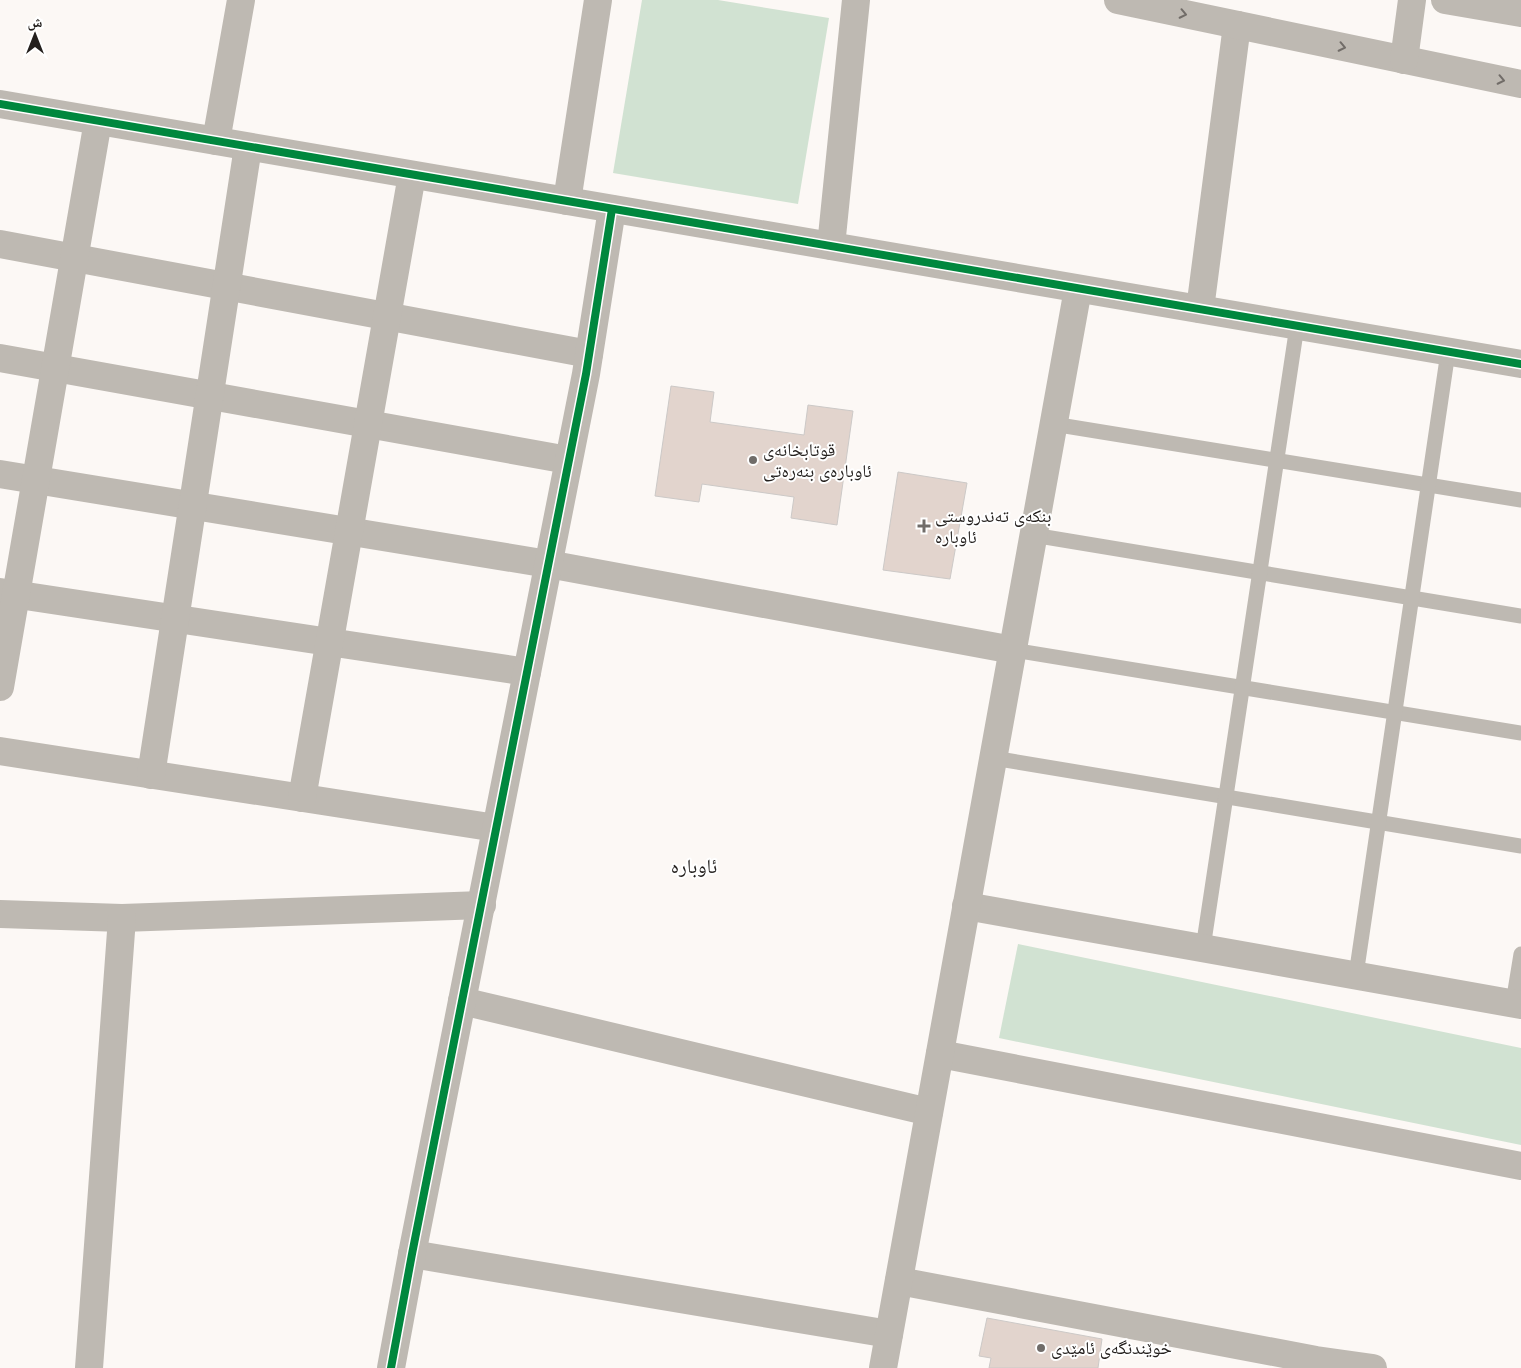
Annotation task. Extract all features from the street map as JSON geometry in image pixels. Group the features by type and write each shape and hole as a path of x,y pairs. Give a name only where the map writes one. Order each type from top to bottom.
{"street":[{"path":"216,141 241,0"},
{"path":"567,201 598,0"},
{"path":"830,246 856,0"},
{"path":"1118,0 1521,84"},
{"path":"1404,60 1412,0"},
{"path":"1445,0 1521,13"},
{"path":"1200,309 1238,25"},
{"path":"0,104 1521,364"},
{"path":"0,687 8,593 36,480 98,121"},
{"path":"151,775 248,147"},
{"path":"302,798 412,175"},
{"path":"391,1368 589,354 612,209"},
{"path":"0,244 589,354"},
{"path":"883,1368 1078,288"},
{"path":"0,358 568,460"},
{"path":"0,474 548,564 1013,650"},
{"path":"8,593 527,672"},
{"path":"0,751 496,828"},
{"path":"0,914 122,918 482,904"},
{"path":"966,906 1517,1004"},
{"path":"89,1368 122,918"},
{"path":"462,1001 929,1112"},
{"path":"940,1054 1521,1166"},
{"path":"412,1254 889,1334"},
{"path":"898,1281 1315,1364 1373,1368"}],"lane":[{"path":"1203,948 1297,326"},
{"path":"1356,975 1448,352"},
{"path":"1053,424 1521,500"},
{"path":"1033,535 1521,616"},
{"path":"1013,650 1521,733"},
{"path":"993,758 1521,846"},
{"path":"1517,1004 1521,954"}],"green space":[{"path":"642,0 718,0 829,18 798,204 613,173"},
{"path":"1018,944 1521,1048 1521,1145 999,1038"}],"building":[{"name":"قوتابخانەی ئاوبارەی بنەرەتی","path":"671,386 714,392 710,422 804,435 808,405 853,411 837,525 791,518 794,497 702,484 699,502 655,496"},
{"name":"بنکەی تەندروستی ئاوبارە","path":"898,472 967,483 950,579 883,570"},
{"name":"خوێندنگەی ئامێدی","path":"987,1318 1102,1339 1098,1368 989,1368 991,1358 979,1356"}],"cycle path":[{"path":"0,104 1521,364"},
{"path":"391,1368 586,374 612,209"}],"place":[{"name":"قوتابخانەی ئاوبارەی بنەرەتی","path":"753,460"},
{"name":"بنکەی تەندروستی ئاوبارە","path":"924,526"},
{"name":"خوێندنگەی ئامێدی","path":"1041,1348"}],"district":[{"name":"ئاوبارە","path":"694,866"}]}
